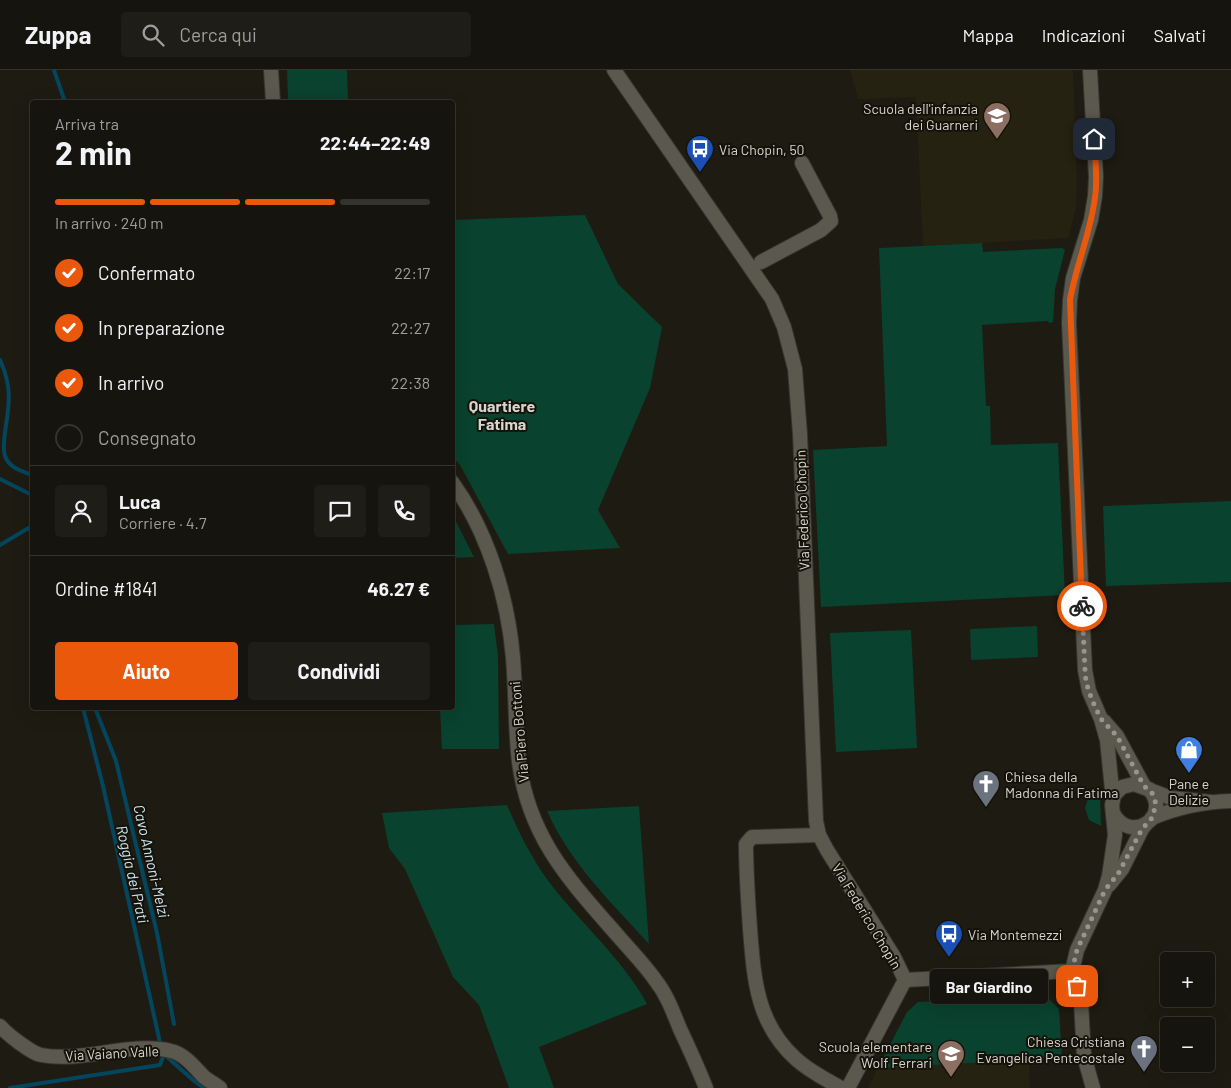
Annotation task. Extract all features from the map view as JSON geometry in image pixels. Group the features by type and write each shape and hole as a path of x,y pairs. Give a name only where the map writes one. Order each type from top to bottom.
{"street":[{"path":"271,70 273,100"},
{"name":"Via Federico Chopin","path":"614,70 772,299 784,328 795,369 816,821 819,835 827,850 894,957 905,980"},
{"path":"1090,70 1096,196 1091,220 1073,278 1070,300 1070,323 1085,670 1088,691 1101,719 1107,740 1115,835 1114,850 1105,890 1077,950 1072,971 1082,1002 1084,1056 1093,1088"},
{"path":"760,262 821,230 830,222 830,216 802,163"},
{"name":"Via Piero Bottoni","path":"455,487 482,535 502,595 513,658 521,777 530,811 542,838 555,860 573,884 657,982 669,1003 706,1088"},
{"path":"1101,719 1117,736 1146,788 1154,796 1156,804 1149,821 1142,829 1122,869 1105,890"},
{"path":"1211,802 1172,810 1135,828 1120,822 1113,807 1116,792 1125,786 1134,784 1171,798 1211,802 1231,801"},
{"path":"819,835 752,837 746,844 754,980 769,1025 784,1047 805,1067 841,1088"},
{"path":"848,1088 905,980 1072,971"},
{"name":"Via Vaiano Valle","path":"0,1026 7,1034 39,1054 65,1056 151,1048 173,1051 182,1056 220,1088"}],"shaded area":[{"name":"Scuola dell'infanzia dei Guarneri","path":"850,70 1073,70 1077,183 1076,207 1068,238 923,246 916,97 858,99"},
{"name":"Scuola elementare Wolf Ferrari","path":"1029,1060 1030,1088 868,1088 878,1068"}],"green space":[{"path":"287,70 347,70 348,100 288,100"},
{"path":"585,215 618,284 662,327 650,388 598,510 620,548 508,554 460,465 455,459 455,220"},
{"path":"982,243 983,252 1062,248 1065,250 1055,289 1053,322 982,325 986,406 990,406 991,445 1058,443 1065,595 821,607 813,450 887,446 879,248"},
{"path":"1231,501 1231,582 1106,586 1103,506"},
{"path":"455,520 474,557 455,558"},
{"path":"494,624 498,656 499,749 442,749 440,710 455,710 455,625"},
{"path":"1037,626 1038,657 971,660 970,629"},
{"path":"911,630 917,748 836,752 830,633"},
{"path":"1100,791 1101,826 1089,820 1085,808 1089,796"},
{"path":"507,805 524,841 544,875 619,962 647,1004 539,1047 554,1088 509,1088 479,1005 453,977 405,869 389,848 382,813"},
{"path":"639,806 649,944 579,865 556,830 547,811"},
{"path":"1046,996 1059,1009 1062,1058 878,1068 907,1012 918,1002"}],"waterway":[{"name":"Roggia dei Prati","path":"54,70 64,100"},
{"path":"0,360 9,392 4,445 5,456 13,466 30,474"},
{"name":"Cavo Annoni-Melzi","path":"0,479 30,494"},
{"path":"0,545 30,527"},
{"name":"Roggia dei Prati","path":"84,710 103,786 161,1047"},
{"name":"Cavo Annoni-Melzi","path":"96,710 116,761 157,933 174,1024"},
{"name":"Cavo Annoni-Melzi","path":"10,1088 160,1065 163,1057 167,1054"},
{"name":"Roggia dei Prati","path":"166,1056 204,1088"}],"way so far":[{"path":"1077,986 1072,971 1077,950 1105,890 1125,863 1142,829 1152,818 1156,808 1154,796 1140,780 1117,736 1101,719 1088,691 1085,670 1082,606"}],"place":[{"name":"Scuola dell'infanzia dei Guarneri","path":"997,140"},
{"name":"Via Chopin, 50","path":"700,173"},
{"name":"Pane e Delizie","path":"1189,774"},
{"name":"Chiesa della Madonna di Fatima","path":"986,808"},
{"name":"Via Montemezzi","path":"949,958"},
{"name":"Bar Giardino","path":"1077,986"},
{"name":"Chiesa Cristiana Evangelica Pentecostale","path":"1144,1073"},
{"name":"Scuola elementare Wolf Ferrari","path":"951,1078"}],"district":[{"name":"Quartiere Fatima","path":"502,414"}],"route":[{"path":"1082,606 1070,300 1073,278 1091,220 1096,196 1094,139"}]}
